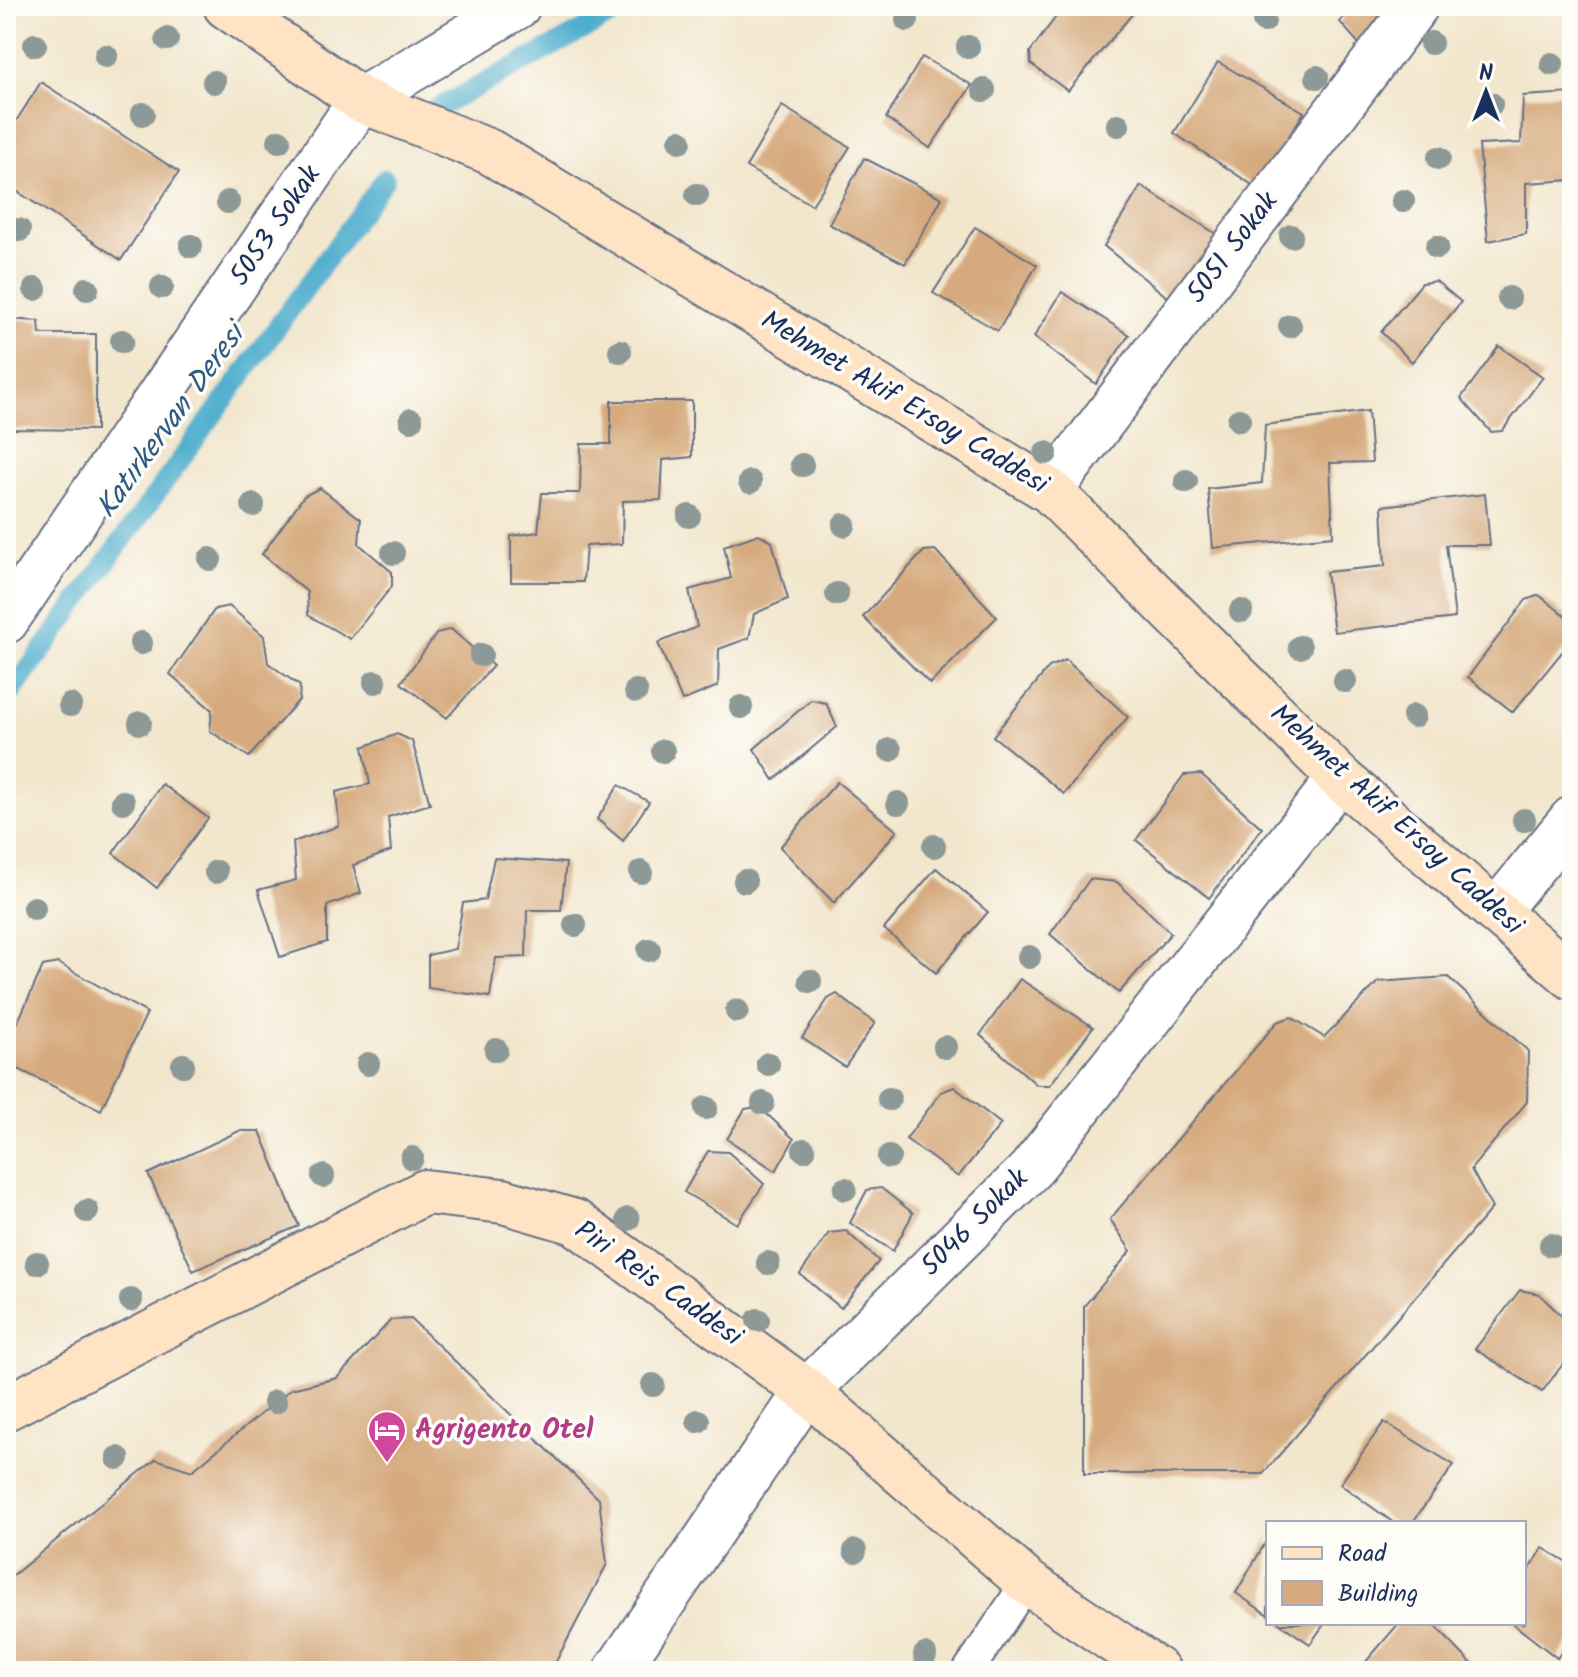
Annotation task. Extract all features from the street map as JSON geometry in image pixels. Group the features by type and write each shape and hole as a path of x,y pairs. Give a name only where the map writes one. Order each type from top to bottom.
{"street":[{"name":"Mehmet Akif Ersoy Caddesi","path":"226,6 361,100 490,152 1050,491 1340,778 1572,977"},
{"name":"5053 Sokak","path":"6,621 361,100 518,6"},
{"name":"5051 Sokak","path":"1050,491 1416,6"},
{"name":"5046 Sokak","path":"616,1671 807,1391 1030,1170 1340,778"},
{"path":"1496,912 1572,819"},
{"name":"Piri Reis Caddesi","path":"6,1408 425,1192 503,1201 575,1222 807,1391 1027,1582 1158,1671"}],"lane":[{"path":"968,1671 1027,1582"}],"building":[{"path":"1064,6 1129,6 1134,12 1068,91 1031,64 1030,52"},
{"path":"1351,6 1409,6 1366,52 1340,22"},
{"path":"922,57 972,85 930,148 886,118"},
{"path":"1218,62 1304,112 1257,188 1174,133"},
{"path":"41,82 179,172 121,260 6,184 6,137"},
{"path":"1572,93 1572,180 1526,183 1526,234 1488,241 1479,145 1521,143 1523,96"},
{"path":"782,106 850,147 812,205 746,167"},
{"path":"864,158 942,198 905,264 829,224"},
{"path":"1141,186 1221,237 1179,296 1166,296 1104,246"},
{"path":"975,227 1037,265 998,331 933,293"},
{"path":"1436,281 1461,302 1412,362 1381,332 1422,283"},
{"path":"1062,292 1129,335 1096,384 1034,337"},
{"path":"6,319 39,321 40,334 96,334 96,430 6,429"},
{"path":"1499,346 1543,377 1502,431 1491,432 1461,398"},
{"path":"611,401 692,401 692,457 663,460 661,500 623,501 622,544 586,546 583,582 511,582 511,536 538,532 542,493 580,493 581,444 611,444"},
{"path":"1368,411 1372,462 1330,463 1333,536 1213,548 1208,489 1262,483 1265,425"},
{"path":"320,488 361,519 359,544 392,572 392,586 350,639 308,615 307,592 262,554 304,496"},
{"path":"1485,494 1490,545 1446,545 1455,618 1334,632 1326,572 1385,566 1382,506"},
{"path":"759,534 772,542 788,599 754,614 749,638 719,649 718,686 682,701 658,643 697,627 689,590 731,578 724,546"},
{"path":"935,550 997,617 930,684 863,617 924,551"},
{"path":"1539,595 1572,621 1572,640 1513,712 1468,677 1526,600"},
{"path":"229,606 264,636 268,663 300,686 299,700 249,757 210,731 212,710 170,674 215,609"},
{"path":"451,629 493,666 447,718 401,683 437,633"},
{"path":"1066,660 1128,717 1064,794 993,736 1049,667"},
{"path":"811,700 826,703 837,727 774,780 754,749"},
{"path":"397,734 412,741 430,804 388,817 391,851 353,865 361,893 327,906 327,942 280,957 258,890 296,880 293,842 339,826 336,792 370,784 363,747"},
{"path":"1201,774 1262,828 1209,898 1136,840 1184,775"},
{"path":"837,782 897,831 834,903 780,847"},
{"path":"162,784 208,818 157,888 113,853"},
{"path":"619,785 649,802 623,841 597,819"},
{"path":"494,858 566,863 561,910 527,910 526,957 496,958 490,997 428,988 428,955 455,949 463,903 485,900"},
{"path":"936,868 988,912 936,973 884,929"},
{"path":"1090,879 1117,882 1171,933 1119,993 1050,934"},
{"path":"58,963 147,1013 101,1110 6,1063 6,1048 43,966"},
{"path":"1448,977 1528,1051 1527,1102 1471,1169 1492,1208 1263,1474 1084,1474 1084,1306 1131,1251 1110,1219 1277,1022 1291,1017 1324,1037 1378,982"},
{"path":"1020,979 1093,1027 1050,1085 1037,1085 980,1035"},
{"path":"837,994 875,1023 845,1067 802,1038 828,999"},
{"path":"954,1087 1001,1124 958,1177 906,1139 941,1092"},
{"path":"759,1107 794,1139 776,1171 727,1139 745,1109"},
{"path":"239,1131 260,1131 299,1226 193,1271 148,1174"},
{"path":"708,1151 728,1152 764,1184 737,1224 684,1192"},
{"path":"881,1188 913,1213 893,1251 850,1223 867,1190"},
{"path":"846,1231 879,1261 841,1308 800,1274 829,1233"},
{"path":"1520,1290 1539,1294 1572,1326 1572,1352 1542,1392 1475,1349"},
{"path":"411,1319 599,1499 607,1564 551,1671 6,1671 6,1581 156,1459 192,1471 291,1389 337,1378 391,1320"},
{"path":"1384,1422 1454,1465 1413,1521 1391,1521 1340,1484"},
{"path":"1266,1541 1266,1614 1236,1593"},
{"path":"1543,1548 1572,1565 1572,1638 1557,1658 1515,1625 1526,1625 1526,1575"},
{"path":"1282,1625 1324,1625 1310,1644"},
{"path":"1397,1625 1434,1625 1479,1671 1358,1671"}],"waterway":[{"name":"Katırkervan Deresi","path":"436,109 628,6"},
{"name":"Katırkervan Deresi","path":"6,700 385,179"}],"place":[{"name":"Agrigento Otel","path":"387,1464"}]}
